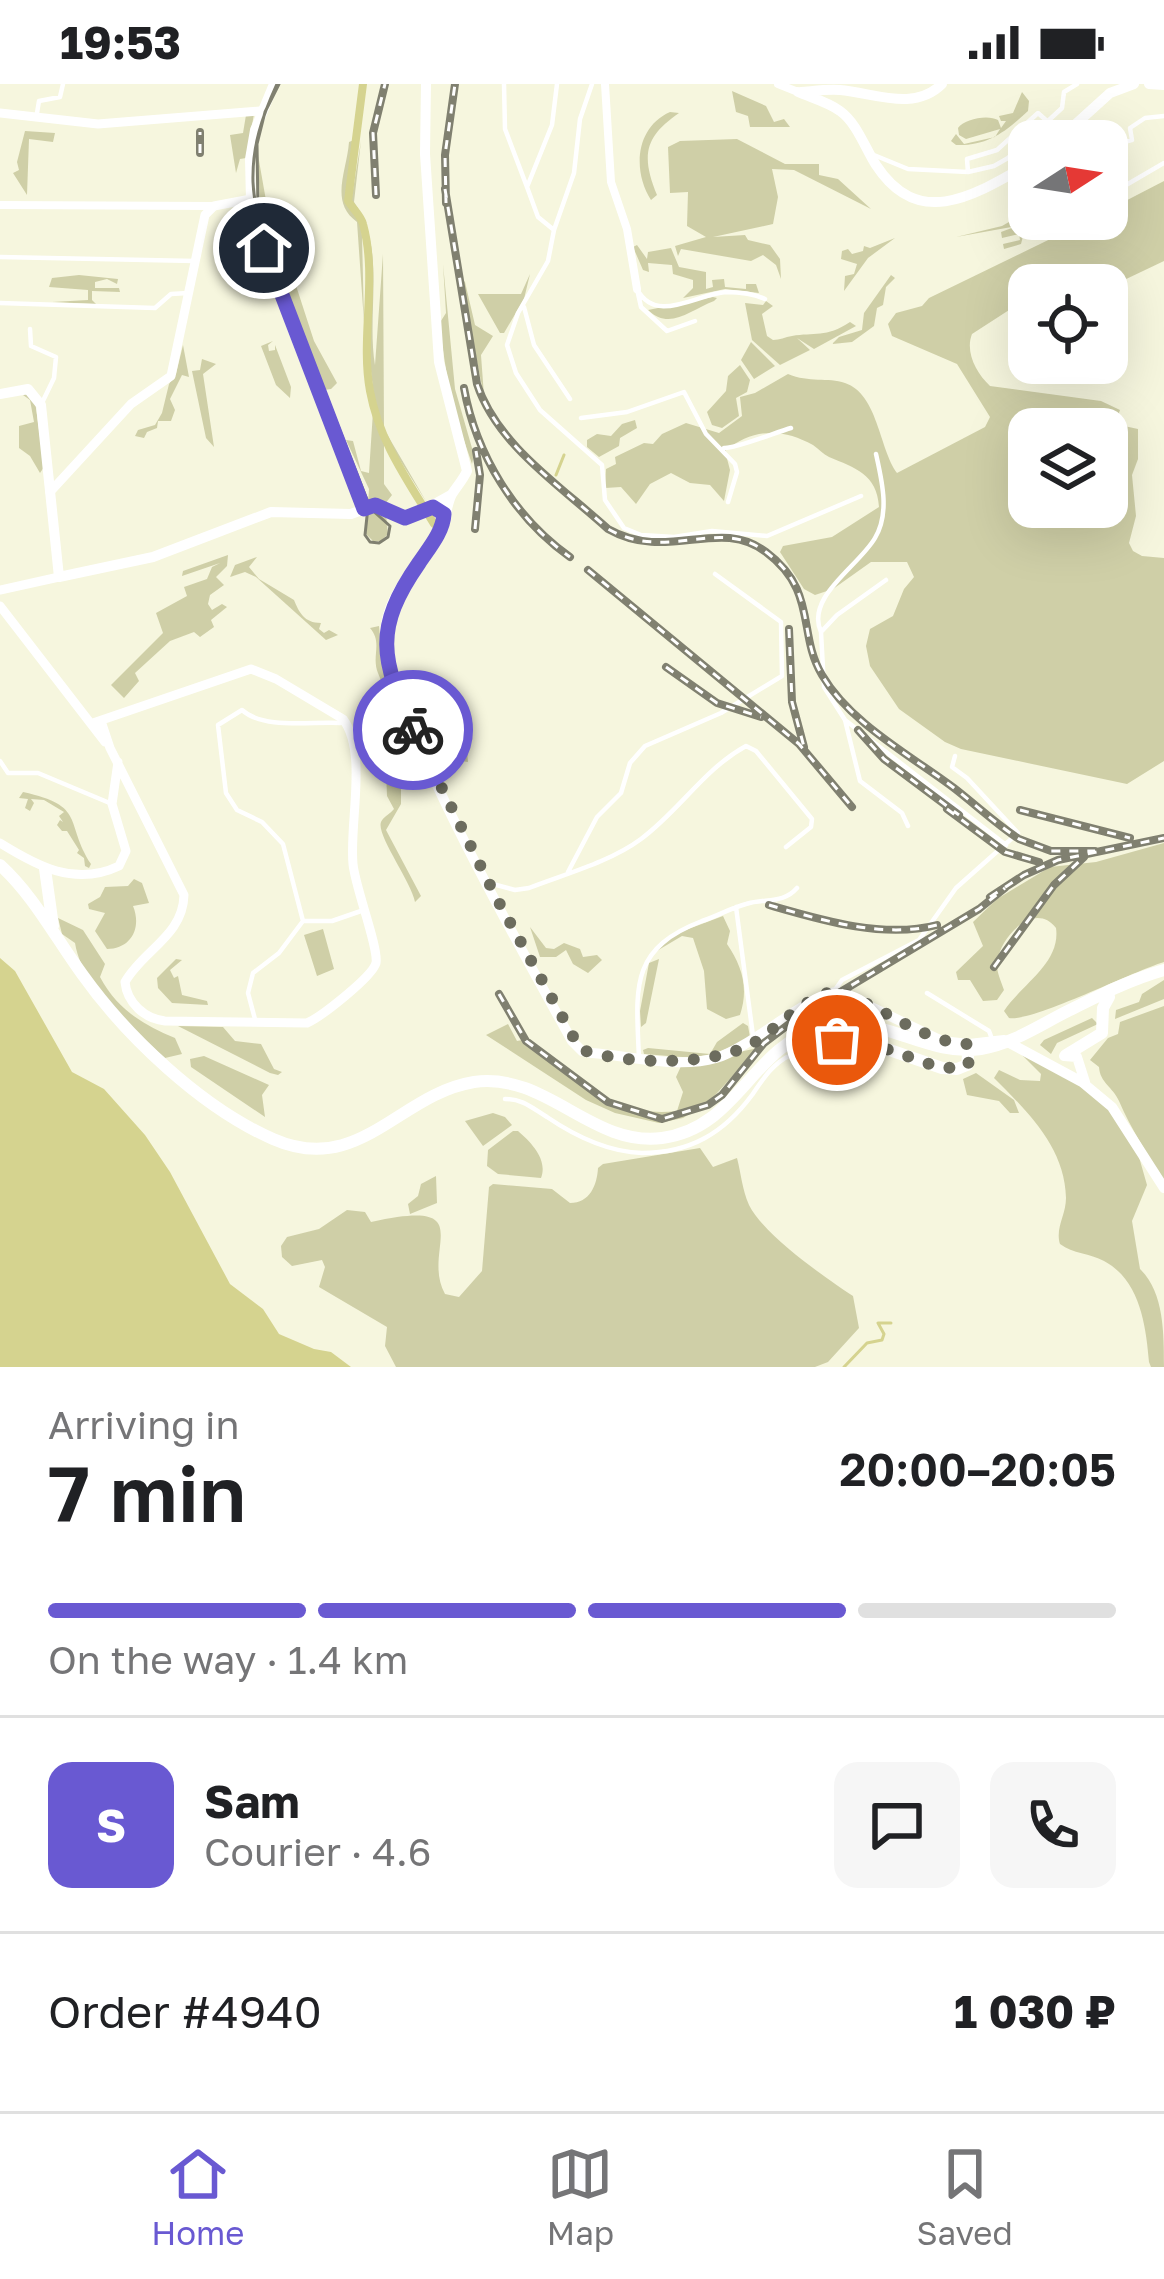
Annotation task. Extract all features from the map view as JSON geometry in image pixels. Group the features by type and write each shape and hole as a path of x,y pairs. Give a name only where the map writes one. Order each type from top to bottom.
{"highway":[{"path":"0,869 19,887 127,1029 180,1077 258,1132 311,1149 363,1139 440,1093 488,1081 538,1090 616,1133 642,1138 675,1135 722,1111 778,1048 849,1015 854,1002"},
{"path":"45,869 58,939"},
{"path":"41,917 102,1007 141,1048 178,1081 256,1136 304,1153 333,1153 365,1144 442,1097 490,1085 528,1091 616,1138 640,1143 676,1140 714,1123 773,1058 816,1035 849,1028 879,1031 922,1047 991,1047 1164,972"},
{"path":"1029,1033 1110,990 1164,972"},
{"path":"1064,1056 1102,1033 1102,1008 1109,997"},
{"path":"838,1043 890,1048 952,1070 969,1062 961,1049 857,1015 854,1002"},
{"path":"1085,1009 1103,1019"},
{"path":"834,1024 880,1025"},
{"path":"838,1043 840,1033 849,1028"},
{"path":"816,1035 832,1034 838,1043"},
{"path":"1079,1064 1084,1045"}],"main road":[{"path":"274,84 260,111 250,159 251,199 279,292 364,509"},
{"path":"426,84 424,138 439,362 467,467 451,495 444,523 393,605 386,636 401,702 489,884 574,1044 585,1052 704,1061 754,1042 812,1000 834,991 961,1049 992,1039 1009,1042 1087,1085 1121,1118 1164,1188"},
{"path":"798,92 842,90 909,100 942,84"},
{"path":"1080,120 1104,98 1134,84"},
{"path":"1149,84 1164,85"},
{"path":"798,92 842,112 897,190 927,203 968,195 1008,175"},
{"path":"0,113 98,124 260,111"},
{"path":"50,492 131,404 168,380 204,218 214,206 251,199"},
{"path":"0,394 13,388 28,389 41,405 59,577"},
{"path":"0,590 153,557 275,512 351,514 375,505 405,518 451,495"},
{"path":"427,510 443,510 444,523"},
{"path":"0,606 98,726 181,884 180,918 128,975 126,990 151,1019 313,1021 370,973 376,958 354,871 354,757 347,724 307,696 251,669 98,726"},
{"path":"0,843 45,869 92,874 120,864 126,846 112,804 118,762"},
{"path":"1042,1059 1075,1055 1087,1085"},
{"path":"1064,1056 1060,1066 1065,1073"},
{"path":"1065,1073 1075,1072 1079,1064"}],"street":[{"path":"36,119 38,102 58,100 63,84"},
{"path":"504,84 505,128 538,217 554,230"},
{"path":"527,187 552,125 557,84"},
{"path":"592,84 580,118 573,177 546,266 507,344 508,356 540,410 602,465 602,492 621,524 641,535 674,537 712,531 767,536 861,496"},
{"path":"605,84 611,182 627,229 641,308 667,331 695,320"},
{"path":"778,84 798,92"},
{"path":"1048,120 1064,106 1064,92 1077,84"},
{"path":"1128,141 1132,140 1130,128 1143,118 1164,116"},
{"path":"968,172 967,159 997,151 1008,141"},
{"path":"869,153 905,168 968,172 1008,158"},
{"path":"1128,184 1164,163"},
{"path":"0,205 214,206"},
{"path":"0,257 196,262"},
{"path":"637,289 644,302 656,307 724,292 765,299"},
{"path":"0,303 156,308 171,294 188,293"},
{"path":"524,307 534,345 570,399"},
{"path":"30,328 31,346 56,356 54,376 41,405"},
{"path":"581,418 627,412 684,392 706,434 732,458 736,472 728,502"},
{"path":"724,448 791,428"},
{"path":"876,454 885,506 878,532 824,599 816,616 824,687 844,720 860,781 902,812 908,826"},
{"path":"568,872 596,819 619,796 630,763 645,746 721,713 782,676 781,622 715,574"},
{"path":"821,632 886,580"},
{"path":"303,921 281,842 262,821 237,810 226,793 218,724 242,710 266,722 347,724"},
{"path":"844,720 1006,845"},
{"path":"489,884 519,890 642,838 684,802 698,782 746,746 756,751 812,819 811,827 786,847"},
{"path":"834,991 842,980 919,940 956,888 1018,833 952,766 955,756"},
{"path":"0,761 8,773 38,773 112,804"},
{"path":"639,1058 639,994 651,952 673,933 736,907 785,899 797,888"},
{"path":"736,907 754,1042"},
{"path":"303,921 332,921 362,910"},
{"path":"256,1023 248,993 255,969 279,953 303,921"},
{"path":"928,993 989,1030 992,1039"},
{"path":"505,1099 520,1100 601,1146 639,1153 672,1150 692,1146 720,1131 767,1073 788,1055 838,1043"}],"green space":[{"path":"732,91 766,106 774,122 784,119 790,127 750,127 748,116 736,112"},
{"path":"1022,92 1029,101 1028,111 1018,120 1008,120 1008,128 996,136 1000,129 966,139 958,128 988,117 998,120 1001,128 1006,121 999,116 1013,113"},
{"path":"670,112 679,113 659,130 649,147 657,195 651,200 641,176 641,150 650,128"},
{"path":"254,114 246,158 240,159 236,173 230,135 243,133 246,115"},
{"path":"25,131 55,133 53,142 29,139 27,195 13,173 19,170"},
{"path":"956,134 964,144 993,138 967,145 951,141"},
{"path":"737,139 785,164 819,164 819,175 838,179 871,209 794,170 772,169 778,197 773,224 713,237 745,235 770,245 780,259 781,279 776,265 763,255 751,261 681,249 678,256 675,246 706,237 687,226 688,192 670,193 668,147 680,141"},
{"path":"354,140 346,201 359,219 362,235 364,322 357,222 342,196 349,142"},
{"path":"361,141 354,202 360,214 351,202"},
{"path":"258,155 280,253 277,258 260,209"},
{"path":"1164,181 1164,261 1128,278 1128,264 1008,264 1008,311 972,334 970,348 976,369 990,386 1101,401 1116,408 1008,408 1008,528 1128,528 1128,427 1138,429 1138,459 1132,475 1136,516 1129,543 1142,556 1164,558 1164,761 1127,784 961,749 899,709 870,666 866,646 870,629 893,616 914,577 907,562 871,562 833,589 815,595 804,589 780,552 783,546 832,537 879,507 874,487 856,469 802,439 768,433 746,438 725,451 730,470 724,501 710,485 690,483 671,473 650,484 636,504 621,487 605,488 606,469 616,464 615,457 644,443 653,444 662,434 686,423 719,433 742,416 740,397 788,374 839,381 856,389 871,410 897,473 985,427 990,417 957,364 892,336 888,324 896,313 922,306 929,298 1048,240 1128,240 1128,200"},
{"path":"365,222 373,260 375,365 383,254 384,429 427,503 384,435 384,484 392,495 385,504 388,534 381,541 366,534 369,489 346,440 353,441 361,471 369,473 374,396"},
{"path":"895,238 868,258 844,291 845,276 854,274 857,264 841,259 842,251 848,249 852,254"},
{"path":"637,245 647,259 648,252 671,248 679,267 706,272 706,289 713,287 712,280 724,279 725,287 746,289 746,284 756,284 759,293 725,289 683,298 693,288 693,280 673,274 672,265 648,263 649,272 643,270 633,247"},
{"path":"282,259 289,264 314,341 337,383 331,389 324,390 277,262"},
{"path":"443,264 455,389 474,455 472,464 451,402 439,324 446,313"},
{"path":"530,274 524,299 500,333 478,294 521,294"},
{"path":"891,275 895,278 886,287 874,326 852,342 832,344 862,330 864,313"},
{"path":"460,277 475,325 493,336 481,355 484,396"},
{"path":"52,278 118,279 117,284 107,279 95,282 95,288 119,288 120,292 92,291 96,304 52,302 88,300 88,290 49,287"},
{"path":"717,298 672,319 648,310"},
{"path":"766,301 773,306 762,314 767,336 773,340 827,332 850,322 856,326 814,349 797,338 810,350 780,365 752,340 745,303 763,305"},
{"path":"273,341 269,351 275,345 291,387 290,398 276,385 261,346"},
{"path":"751,342 775,366 754,379 741,360"},
{"path":"183,345 189,377 182,375 170,399 175,410 171,421 158,421 157,428 144,438 135,436 138,430 155,425 162,413"},
{"path":"202,359 216,364 203,374 214,447 206,438 192,371 200,370"},
{"path":"740,365 750,380 747,392 736,398 739,416 722,428 712,425 707,412"},
{"path":"26,394 35,401 44,467 40,473 19,448 19,426 34,422"},
{"path":"635,420 637,428 620,438 619,446 599,457 587,447 587,440 597,434 611,436 622,424"},
{"path":"228,555 227,566 216,577 224,585 210,595 208,604 212,610 222,604 227,607 211,620 214,627 200,637 194,632 170,641 135,673 139,681 124,698 111,685 163,633 156,613 187,596 184,587 207,579 212,567 220,563 182,576 183,571"},
{"path":"257,557 249,567 259,579 294,600 306,619 321,623 319,629 324,633 329,630 338,635 326,640 256,577 245,572 230,577 235,565"},
{"path":"379,626 383,668 421,762 378,673 376,639 370,628"},
{"path":"367,693 393,720 405,754 389,742 365,699"},
{"path":"412,702 467,752 468,762 446,759"},
{"path":"418,764 425,776 401,789 401,804 386,830 421,896 415,902 381,828 382,820 394,809 387,796 386,771 396,766 408,770"},
{"path":"23,792 43,797 66,810 89,868 67,831 57,825 63,822 59,816 64,812 44,800 31,799 30,811 25,808 28,799 19,798"},
{"path":"1164,843 1164,962 1039,1012 1009,1018 1004,1011 1053,952 1056,928 1038,918 1012,932 1000,952 997,965 1004,990 997,1000 983,1001 970,980 958,980 956,972 983,946 973,922 997,899 1050,867 1096,862"},
{"path":"134,879 142,883 149,903 133,906 136,922 128,941 107,949 95,931 105,913 89,909 88,904 105,887 128,886"},
{"path":"723,916 730,931 727,944 744,986 740,1015 726,1019 707,1009 704,971 693,938 682,936 655,952 675,934"},
{"path":"58,918 83,930 105,964 100,977 114,998 142,1021 175,1038 182,1054 165,1058 110,1006 87,976 75,943 62,934"},
{"path":"530,927 546,948 564,943 580,949 583,957 597,955 602,960 588,973 573,964 566,950 556,957 540,957"},
{"path":"323,929 334,969 317,976 304,935"},
{"path":"176,959 182,960 170,970 174,978 178,976 182,995 208,1005 172,1003 158,988 157,978"},
{"path":"659,959 646,1023 641,1027 649,963"},
{"path":"1164,980 1164,999 1115,1019 1116,1010 1139,1002 1142,994"},
{"path":"1164,1006 1164,1181 1099,1067 1090,1060 1108,1038 1118,1034 1120,1022"},
{"path":"1092,1018 1098,1024 1057,1043 1051,1054 1040,1045 1044,1040"},
{"path":"743,1023 748,1026 750,1037 710,1054 717,1042"},
{"path":"508,1024 517,1041 522,1040 593,1092 654,1112 677,1111 683,1092 676,1077 682,1064 758,1048 708,1103 683,1118 659,1123 615,1113 586,1100 486,1035"},
{"path":"178,1026 223,1027 235,1041 261,1044 274,1069 282,1072 270,1073"},
{"path":"643,1050 710,1054 687,1057 644,1054"},
{"path":"1022,1055 1085,1087 1107,1107 1139,1157 1147,1185 1132,1221 1140,1269 1154,1289 1161,1314 1164,1367 1151,1367 1139,1305 1126,1280 1104,1261 1060,1244 1066,1198 1059,1162 1042,1131 994,1078 999,1070 1020,1080 1040,1081 1041,1074"},
{"path":"204,1056 269,1085 262,1095 265,1117 191,1067 190,1059"},
{"path":"976,1073 1014,1100 1019,1113 1010,1113 999,1101 967,1095 963,1079"},
{"path":"493,1113 512,1125 483,1146 465,1121"},
{"path":"513,1131 537,1152 541,1178 498,1174 487,1166 488,1150"},
{"path":"700,1148 713,1167 737,1158 747,1199 757,1217 796,1255 853,1296 859,1328 828,1362 815,1367 396,1367 385,1346 387,1327 319,1287 325,1267 322,1260 292,1266 282,1257 281,1246 287,1237 319,1229 347,1210 365,1212 371,1222 426,1216 437,1222 441,1232 439,1277 445,1294 459,1297 482,1271 493,1184 552,1189 570,1203 577,1202 591,1192 603,1164"},
{"path":"436,1176 437,1203 410,1214 408,1204 418,1196 421,1184"}],"shaded area":[{"path":"0,958 15,971 72,1072 104,1089 145,1135 230,1284 263,1309 279,1334 331,1352 351,1367 0,1367"}],"waterway":[{"path":"363,84 348,201 362,221 367,244 370,391 387,444 434,524"},
{"path":"556,475 564,455"},
{"path":"844,1367 867,1343 882,1340 878,1323 891,1323"}],"tram line":[{"path":"277,84 267,108 263,120 256,144 254,156 258,214 272,262 368,507 365,535 379,543 388,537 390,526 371,509 258,210 257,144 279,84"}],"railway":[{"path":"376,195 373,133 385,84"},
{"path":"446,203 445,155 455,84"},
{"path":"200,132 200,153"},
{"path":"445,189 477,384 486,406 515,446 608,529 651,542 730,538 766,552 782,567 800,597 822,675 864,723 1019,839 1051,851 1095,851"},
{"path":"464,388 478,437 501,483 532,524 570,557"},
{"path":"475,529 480,475 476,451"},
{"path":"588,570 799,744 852,807"},
{"path":"789,629 792,702 804,747"},
{"path":"666,667 717,703 761,717"},
{"path":"858,730 884,759 959,815"},
{"path":"947,809 1005,852 1039,862"},
{"path":"1020,810 1130,838"},
{"path":"990,897 1058,860 1164,838"},
{"path":"994,967 1054,885 1084,857"},
{"path":"499,994 526,1041 608,1102 662,1119 708,1105 722,1095 764,1043 797,1018 979,909 1005,888"},
{"path":"769,905 874,929 937,925"}],"way so far":[{"path":"413,730 564,1027 580,1049 704,1061 754,1042 812,1000 834,991 878,1007 942,1041 969,1044 970,1060 966,1067 952,1070 890,1048 843,1048 837,1040"}],"route":[{"path":"264,248 364,509 375,505 405,518 433,507 444,514 444,523 386,624 394,679 413,730"}]}
